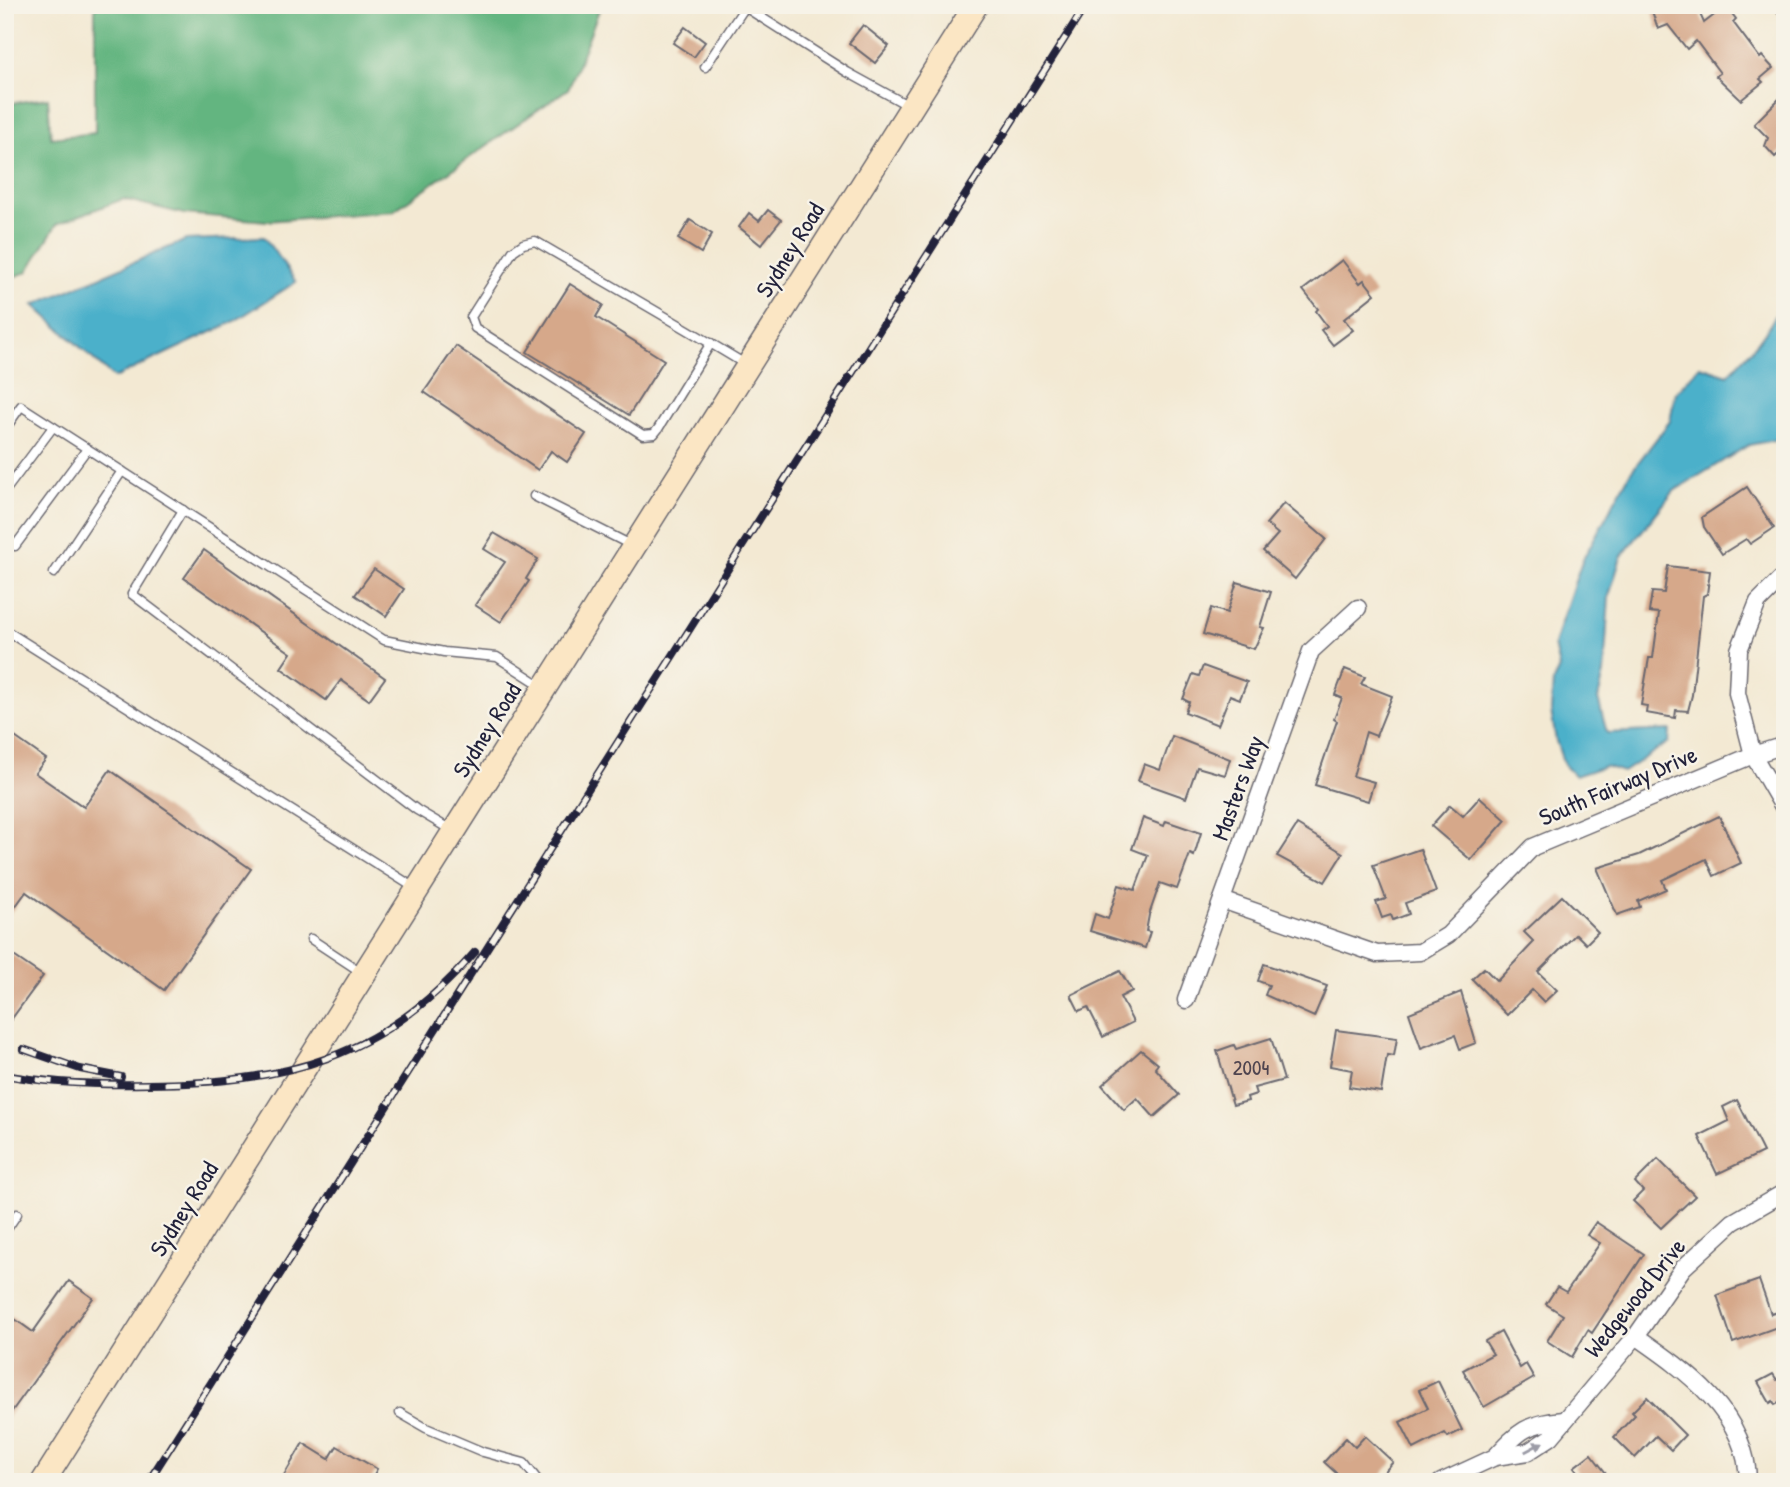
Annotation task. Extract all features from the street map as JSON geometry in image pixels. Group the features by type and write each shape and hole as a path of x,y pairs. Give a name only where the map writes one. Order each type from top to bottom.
{"street":[{"name":"Sydney Road","path":"43,1482 976,5"},
{"path":"1785,575 1758,602 1739,650 1737,693 1753,755 1785,810"},
{"name":"Masters Way","path":"1186,1000 1311,651 1358,608"},
{"name":"South Fairway Drive","path":"1222,900 1377,954 1420,952 1448,935 1533,847 1753,755 1785,745"},
{"name":"Wedgewood Drive","path":"1447,1481 1494,1457 1528,1452 1551,1437 1636,1336 1683,1268 1733,1222 1785,1192"},
{"path":"1636,1336 1692,1375 1715,1399 1735,1434 1748,1482"},
{"name":"Wedgewood Drive","path":"1494,1457 1521,1429 1542,1422 1564,1420"}],"lane":[{"path":"705,67 744,6 847,72 911,107"},
{"path":"711,343 658,429 654,434 643,435 475,328 471,317 513,251 535,241 711,343 748,365"},
{"path":"5,429 21,406 384,640 444,652 497,656 545,687"},
{"path":"5,491 53,427"},
{"path":"5,543 15,546 87,449"},
{"path":"54,573 122,471"},
{"path":"534,496 634,547"},
{"path":"183,510 132,594 417,810 454,831"},
{"path":"5,630 418,889"},
{"path":"311,939 364,974"},
{"path":"5,1233 17,1214"},
{"path":"400,1413 426,1428 483,1452 524,1463 539,1482"}],"green space":[{"path":"95,5 601,5 569,88 393,211 267,221 184,214 123,199 57,224 27,272 5,280 5,104 48,98 51,138 95,133"}],"water":[{"path":"264,237 296,282 233,322 114,378 34,305 186,240"},
{"path":"1785,292 1785,438 1749,445 1674,491 1621,557 1609,596 1604,673 1598,699 1607,733 1670,730 1669,742 1623,772 1605,766 1575,776 1564,765 1556,741 1551,711 1553,682 1559,668 1554,645 1582,561 1630,473 1670,421 1675,394 1700,366 1728,375 1769,327"}],"building":[{"path":"1650,5 1696,5 1704,23 1726,6 1736,19 1733,22 1760,58 1762,56 1773,68 1760,79 1763,82 1741,100 1716,76 1720,73 1696,41 1687,49 1668,25 1658,29"},
{"path":"863,25 889,46 875,63 849,43"},
{"path":"685,27 705,42 694,57 673,43"},
{"path":"1785,93 1785,148 1775,157 1765,146 1768,138 1754,124"},
{"path":"768,210 781,220 761,245 739,227 749,213 759,221"},
{"path":"690,220 712,234 701,253 678,239"},
{"path":"1342,260 1360,283 1364,280 1375,294 1344,319 1353,330 1333,345 1321,330 1327,326 1316,311 1318,309 1303,290"},
{"path":"570,284 603,305 596,317 664,360 629,415 527,352"},
{"path":"456,346 586,434 567,462 551,451 538,470 424,392"},
{"path":"1747,487 1774,528 1750,544 1746,539 1722,554 1704,527 1702,517"},
{"path":"1284,503 1326,539 1295,579 1263,551 1278,534 1266,524"},
{"path":"494,533 538,559 526,579 529,581 501,622 475,605 505,562 484,549"},
{"path":"204,550 385,678 369,700 341,680 326,700 281,668 291,653 184,578"},
{"path":"1668,566 1710,571 1707,594 1703,596 1692,695 1688,711 1676,710 1675,718 1646,713 1647,706 1641,705 1649,658 1653,658 1659,613 1649,612 1652,592 1664,593"},
{"path":"374,569 404,589 386,616 355,595"},
{"path":"1237,582 1271,592 1260,627 1264,628 1254,649 1203,634 1211,608 1227,613"},
{"path":"1203,666 1247,682 1240,699 1230,695 1218,725 1185,712 1189,702 1183,699 1193,674 1199,676"},
{"path":"1345,669 1365,677 1361,684 1392,696 1376,736 1366,732 1353,776 1374,782 1368,801 1315,785 1337,721 1334,719 1342,698 1335,695"},
{"path":"5,730 46,759 35,773 84,807 110,770 251,869 164,990 26,892 5,921"},
{"path":"1172,736 1230,759 1225,775 1197,767 1186,798 1138,781 1144,764 1160,770"},
{"path":"1480,797 1506,820 1471,860 1431,826 1450,805 1463,816"},
{"path":"1719,816 1741,863 1714,876 1706,859 1662,880 1666,889 1638,901 1640,907 1617,915 1597,868 1639,855"},
{"path":"1143,818 1164,826 1166,821 1201,833 1194,856 1190,854 1177,889 1160,883 1149,915 1146,931 1150,932 1145,948 1090,931 1095,914 1108,919 1119,885 1135,890 1148,855 1132,849"},
{"path":"1297,825 1343,853 1325,882 1277,856"},
{"path":"1420,849 1436,892 1405,903 1409,914 1393,920 1391,915 1382,918 1376,902 1386,899 1373,865"},
{"path":"1562,896 1598,932 1586,944 1576,934 1538,972 1557,990 1544,1002 1532,990 1507,1015 1472,979 1484,968 1497,981 1534,942 1524,932"},
{"path":"5,950 43,976 5,1028"},
{"path":"1264,964 1327,986 1314,1017 1265,995 1269,985 1258,981"},
{"path":"1120,971 1132,991 1120,997 1133,1022 1103,1037 1088,1007 1079,1011 1071,995"},
{"path":"1461,992 1476,1043 1460,1049 1455,1035 1421,1048 1409,1013"},
{"path":"1336,1030 1397,1038 1394,1056 1387,1055 1381,1092 1349,1087 1352,1070 1330,1066"},
{"path":"1271,1038 1284,1080 1254,1088 1256,1094 1247,1097 1248,1101 1233,1105 1217,1051 1234,1045 1236,1049"},
{"path":"1141,1050 1158,1064 1155,1068 1179,1095 1154,1117 1137,1098 1124,1110 1102,1085"},
{"path":"1737,1100 1763,1152 1717,1174 1699,1136 1729,1121 1723,1107"},
{"path":"1658,1159 1695,1196 1661,1228 1633,1201 1643,1191 1635,1182"},
{"path":"1596,1222 1644,1254 1592,1333 1588,1330 1572,1357 1547,1341 1563,1315 1546,1304 1557,1287 1566,1292 1600,1243 1587,1235"},
{"path":"1759,1280 1771,1314 1778,1312 1783,1325 1733,1343 1717,1295"},
{"path":"69,1281 93,1298 5,1421 5,1312 33,1332"},
{"path":"1501,1332 1520,1368 1526,1364 1534,1378 1484,1407 1463,1370 1493,1354 1485,1341"},
{"path":"1773,1374 1777,1380 1785,1376 1785,1400 1775,1405 1773,1401 1770,1403 1758,1382"},
{"path":"1438,1381 1462,1430 1448,1437 1445,1433 1414,1449 1400,1422 1428,1408 1419,1390"},
{"path":"1647,1397 1685,1435 1671,1450 1656,1436 1635,1458 1614,1437 1635,1415 1632,1412"},
{"path":"1365,1436 1393,1462 1376,1482 1346,1482 1324,1462 1346,1438 1355,1447"},
{"path":"303,1443 329,1459 337,1446 377,1469 370,1482 280,1482"},
{"path":"1591,1454 1613,1482 1563,1482 1577,1471 1574,1467"}],"railway":[{"path":"148,1482 1086,5"},
{"path":"5,1075 76,1083 148,1084 244,1078 287,1070 328,1058 367,1041 404,1018 440,988 475,952"},
{"path":"23,1049 80,1069 121,1077"}]}
